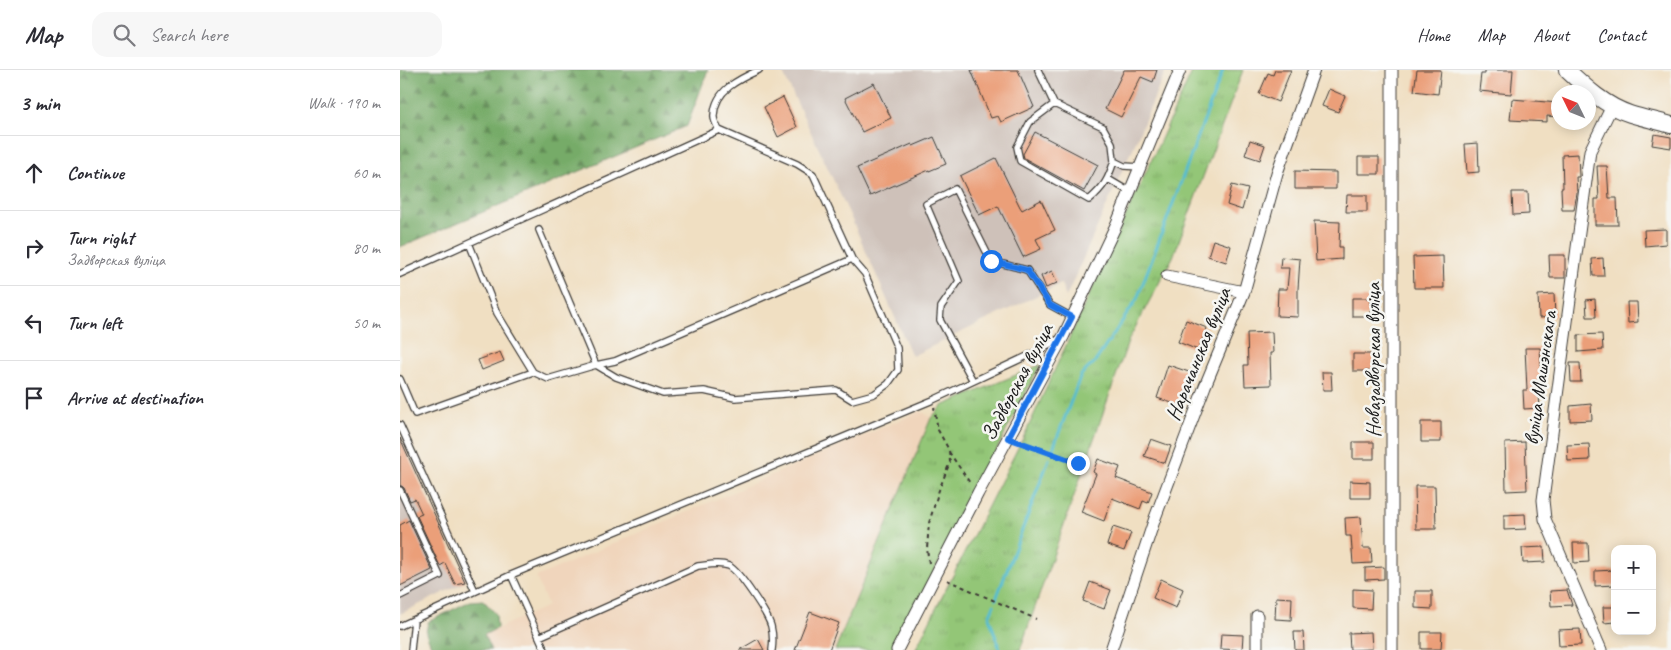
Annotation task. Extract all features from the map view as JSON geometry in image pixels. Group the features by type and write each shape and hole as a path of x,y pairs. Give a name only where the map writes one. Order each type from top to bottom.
{"main road":[{"path":"1567,70 1584,86 1612,106 1629,114 1671,125"}],"street":[{"name":"Задворская вуліца","path":"897,650 978,493 1064,335 1117,223 1180,70"},
{"name":"Нарачанская вуліца","path":"1111,650 1155,518 1205,386 1244,292 1277,173 1314,70"},
{"name":"Новазадворская вуліца","path":"1392,70 1392,650"},
{"name":"вуліца Машэнскага","path":"1602,650 1546,519 1543,500 1590,151 1612,106"},
{"path":"1167,276 1244,292"},
{"path":"1257,616 1257,650"}],"lane":[{"path":"540,230 596,365 616,377 663,394 704,391 734,398 836,390 852,400 874,394 888,384 898,370 897,348 865,274 852,260 813,174 797,164 719,130 713,116 724,91 736,80 758,70"},
{"path":"1038,70 1054,104 1103,127 1112,143 1114,161 1108,178 1103,187 1089,200 1020,161 1017,147 1030,122 1054,104"},
{"path":"400,274 719,130"},
{"path":"1114,161 1124,166 1140,167"},
{"path":"1108,178 1130,192"},
{"path":"973,381 940,320 941,307 959,281 926,204 955,189 991,261 1027,270 1050,305 1072,317"},
{"path":"469,243 497,313 533,372 548,379 596,365 615,362 852,260"},
{"path":"400,626 511,575 933,400 1038,351 1064,335"},
{"path":"400,379 415,414 533,372"},
{"path":"400,425 475,591"},
{"path":"400,490 440,576 400,596"},
{"path":"539,637 698,566 720,563 734,571 746,584 771,626 772,650"},
{"path":"511,575 545,650"},
{"path":"411,650 414,620"}],"path":[{"path":"933,400 938,430 948,450 978,493"},
{"path":"1008,438 1078,463"},
{"path":"948,450 950,462 929,523 927,549 933,579 1036,619"}],"shaded area":[{"path":"790,70 1166,70 1066,297 1061,284 912,356 848,211 783,73"},
{"path":"921,411 931,418 835,650 449,650 548,606 536,577"},
{"path":"400,438 465,582 400,614"}],"green space":[{"path":"400,70 708,70 687,126 400,247"},
{"path":"1193,70 1243,70 1173,257 1129,339 1020,650 915,650 1026,432"},
{"path":"1040,365 894,650 835,650 931,418 942,406"},
{"path":"483,600 496,614 497,628 484,635 491,650 445,650 432,648 426,633 428,622 470,601"}],"building":[{"path":"971,70 1018,70 1034,107 1001,122 998,116 991,118"},
{"path":"1124,70 1157,70 1153,82 1141,77 1121,117 1105,109"},
{"path":"1275,70 1291,70 1278,102 1259,94 1268,73 1273,75"},
{"path":"1417,70 1441,70 1438,94 1414,91"},
{"path":"1485,70 1513,70 1511,94 1479,91 1481,74 1485,74"},
{"path":"874,83 891,118 862,132 845,98"},
{"path":"1329,89 1345,96 1338,112 1322,106"},
{"path":"783,97 797,127 778,137 764,107"},
{"path":"1512,99 1551,102 1551,116 1547,116 1547,122 1510,120"},
{"path":"1035,132 1098,165 1084,191 1024,158 1023,154"},
{"path":"1654,134 1671,137 1671,148 1652,145"},
{"path":"934,137 946,164 870,196 857,168 912,144 913,146"},
{"path":"1250,140 1265,145 1260,160 1245,155"},
{"path":"1478,143 1479,172 1467,173 1465,144"},
{"path":"1578,154 1579,177 1576,177 1577,193 1574,210 1562,210 1562,155"},
{"path":"1358,157 1379,157 1379,174 1358,174"},
{"path":"996,158 1022,210 1041,200 1055,230 1036,239 1041,249 1023,257 998,206 979,215 960,176"},
{"path":"1597,166 1607,166 1609,198 1617,198 1618,225 1595,225 1595,199 1599,199"},
{"path":"1295,171 1336,172 1336,189 1295,189"},
{"path":"1232,185 1248,189 1242,210 1227,205"},
{"path":"1512,192 1528,192 1529,214 1513,215"},
{"path":"1347,195 1367,195 1367,212 1346,212"},
{"path":"1314,221 1340,222 1339,247 1342,247 1342,259 1316,261"},
{"path":"1666,229 1666,244 1645,246 1644,230"},
{"path":"1213,240 1231,246 1226,262 1208,256"},
{"path":"1549,255 1565,255 1565,278 1550,278"},
{"path":"1443,256 1444,288 1414,288 1413,257"},
{"path":"1281,257 1300,259 1298,317 1277,316 1278,289 1287,289 1289,268 1280,268"},
{"path":"1603,258 1604,276 1593,276 1592,259"},
{"path":"1052,271 1057,283 1046,288 1041,276"},
{"path":"1554,294 1555,317 1539,318 1538,295"},
{"path":"1352,298 1371,298 1371,316 1352,316"},
{"path":"1595,299 1596,317 1587,317 1586,300"},
{"path":"1627,302 1637,302 1638,322 1628,323"},
{"path":"1186,320 1207,328 1198,350 1178,342"},
{"path":"1272,332 1273,353 1270,353 1271,385 1245,386 1244,365 1248,365 1247,333"},
{"path":"1602,334 1603,350 1578,352 1578,335"},
{"path":"1525,348 1540,348 1542,379 1538,379 1540,408 1524,409 1523,390 1527,390"},
{"path":"500,352 504,361 482,370 478,360"},
{"path":"1353,354 1374,354 1374,371 1353,371"},
{"path":"1570,363 1580,363 1581,382 1571,382"},
{"path":"1168,365 1192,373 1181,406 1157,398"},
{"path":"1322,372 1331,372 1332,390 1323,390"},
{"path":"1591,404 1592,420 1570,421 1570,406"},
{"path":"1421,422 1441,422 1441,442 1421,442"},
{"path":"400,438 465,582 455,584 445,563 440,566 417,516 422,514 415,499 410,501 404,488 400,485"},
{"path":"1151,439 1171,446 1165,463 1144,456"},
{"path":"1353,442 1374,442 1374,459 1353,459"},
{"path":"1525,442 1527,490 1506,491 1505,443"},
{"path":"1589,444 1590,460 1568,461 1567,445"},
{"path":"1098,459 1120,467 1116,478 1152,492 1148,503 1143,501 1140,509 1112,498 1104,521 1081,512 1096,474 1093,472"},
{"path":"1350,481 1370,482 1370,498 1350,498"},
{"path":"1415,486 1435,486 1436,529 1416,529"},
{"path":"1525,514 1526,529 1504,530 1504,515"},
{"path":"1361,517 1363,548 1371,548 1372,563 1353,564 1351,536 1346,536 1345,518"},
{"path":"409,520 432,570 400,586 400,525"},
{"path":"1113,527 1131,533 1124,551 1107,545"},
{"path":"1573,543 1588,543 1589,562 1574,563"},
{"path":"1544,547 1545,562 1523,563 1522,548"},
{"path":"1384,567 1384,579 1365,580 1365,568"},
{"path":"1611,570 1611,585 1595,586 1595,571"},
{"path":"1161,579 1183,589 1176,608 1153,598"},
{"path":"1090,582 1111,590 1104,609 1083,601"},
{"path":"1353,589 1372,590 1371,609 1353,608"},
{"path":"1567,590 1572,605 1551,606 1550,591"},
{"path":"1415,591 1432,591 1432,609 1415,608"},
{"path":"1276,597 1292,598 1291,620 1275,619"},
{"path":"1603,607 1611,607 1611,622 1604,623"},
{"path":"810,612 839,623 829,650 795,650"},
{"path":"1580,629 1581,645 1559,646 1558,630"},
{"path":"1294,632 1303,632 1304,650 1295,650"},
{"path":"1371,632 1372,649 1350,650 1349,633"},
{"path":"1421,632 1442,632 1441,649 1421,649"},
{"path":"1221,634 1243,635 1242,650 1220,649"},
{"path":"758,639 764,650 739,650"}],"waterway":[{"path":"1052,451 1081,375 1095,362 1137,299 1223,70"},
{"path":"996,599 1049,459"},
{"path":"994,605 989,617 1000,650"}],"route":[{"path":"991,261 1027,270 1050,305 1072,317 1008,438 1078,463"}]}
